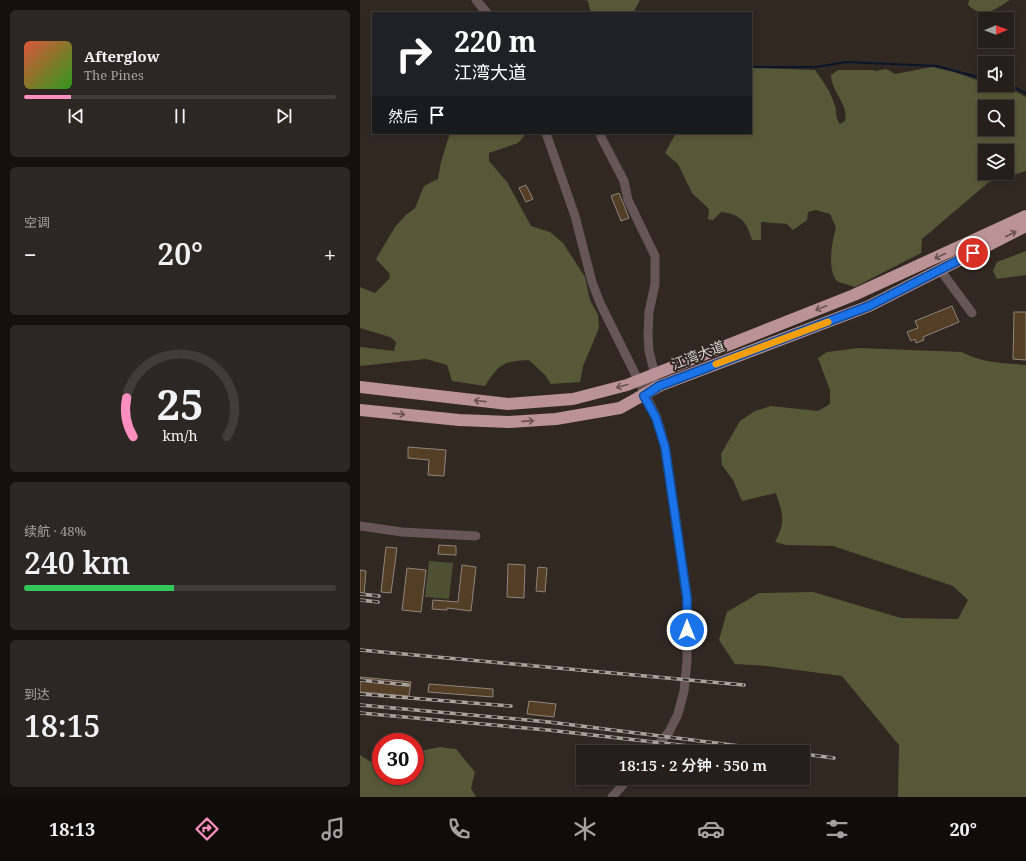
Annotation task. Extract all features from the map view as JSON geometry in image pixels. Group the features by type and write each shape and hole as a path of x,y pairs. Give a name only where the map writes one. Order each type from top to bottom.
{"highway":[{"name":"江湾大道","path":"360,387 508,404 573,399 655,375 854,295 1026,216"},
{"name":"江湾大道","path":"360,410 459,420 509,422 556,419 620,408 644,396 659,386 869,306 941,271 1026,226"}],"street":[{"path":"476,0 486,12"},
{"path":"546,134 575,216 592,282 610,326 656,418 665,447 687,598 687,661 683,697 669,732 658,745"},
{"path":"601,134 601,137 624,181 628,200 655,256 655,284 649,312 648,335 649,351 655,375 644,396"},
{"path":"941,271 972,313"},
{"path":"360,526 402,532 476,536"},
{"path":"612,797 623,785"}],"green space":[{"path":"585,0 640,0 634,12 591,12 588,1"},
{"path":"969,0 1010,0 989,12 979,12 968,5"},
{"path":"932,67 954,72 978,81 978,92 1014,91 1026,97 1026,171 1014,175 1014,144 978,144 978,180 996,180 989,182 922,239 921,253 855,287 839,282 832,272 831,257 836,228 830,214 816,210 808,212 807,220 793,230 787,224 761,222 761,240 752,240 748,228 742,220 734,215 721,212 713,220 708,219 709,209 692,193 678,164 665,153 675,134 752,134 752,68 815,70 831,96 835,106 837,120 840,124 845,121 846,115 834,87 831,75 838,70 876,71 886,69 895,74"},
{"path":"450,134 526,134 518,143 489,153 489,161 507,182 531,226 550,232 563,243 585,277 590,300 598,315 599,328 583,366 580,382 551,384 545,375 529,360 502,365 498,368 485,386 452,381 447,365 426,359 360,366 360,347 394,351 396,342 390,337 360,328 360,287 375,293 390,278 389,273 376,259 395,227 415,208 424,186 438,179 441,162"},
{"path":"1026,251 1026,275 997,279 993,271 997,262"},
{"path":"858,348 962,352 969,356 985,360 1026,365 1026,797 898,797 899,745 842,676 767,666 735,664 719,640 727,612 759,593 813,592 901,618 958,619 968,600 953,586 833,546 786,545 775,542 782,523 782,513 776,493 742,501 733,480 722,465 721,454 740,421 755,411 771,406 818,411 830,404 830,390 818,358 827,352"},
{"path":"429,561 453,563 449,599 425,597"},
{"path":"440,747 456,749 475,772 471,788 476,797 360,797 360,755 369,761 372,761 372,785 424,785 424,750"}],"building":[{"path":"526,185 533,199 526,202 519,188"},
{"path":"619,193 629,218 621,221 611,196"},
{"path":"952,306 959,322 923,337 924,340 916,343 915,339 911,341 907,332 918,328 915,321"},
{"path":"1014,312 1026,312 1026,360 1013,359"},
{"path":"408,447 446,450 444,476 428,475 429,460 408,458"},
{"path":"439,545 456,546 456,555 438,554"},
{"path":"386,547 397,548 391,593 381,592"},
{"path":"508,564 525,565 524,598 507,597"},
{"path":"462,565 476,567 471,611 447,608 447,610 432,609 433,600 458,602"},
{"path":"538,567 547,568 545,592 536,591"},
{"path":"407,568 426,570 421,612 402,610"},
{"path":"360,570 366,571 364,595 360,595"},
{"path":"360,677 411,682 409,696 360,692"},
{"path":"429,684 493,689 493,697 428,692"},
{"path":"529,701 556,704 554,717 527,714"}],"waterway":[{"path":"752,67 816,67 846,62 937,66 978,77"},
{"path":"1014,87 1026,93"}],"railway":[{"path":"360,594 379,596"},
{"path":"360,600 378,602"},
{"path":"360,650 744,685"},
{"path":"360,680 408,685"},
{"path":"360,694 511,706"},
{"path":"360,705 549,722 731,745"},
{"path":"360,713 548,730 680,745"},
{"path":"810,755 834,758"}],"slow traffic":[{"path":"716,364 828,322"}],"route":[{"path":"687,630 687,598 665,447 656,418 644,396 659,386 869,306 941,271 973,253"}]}
